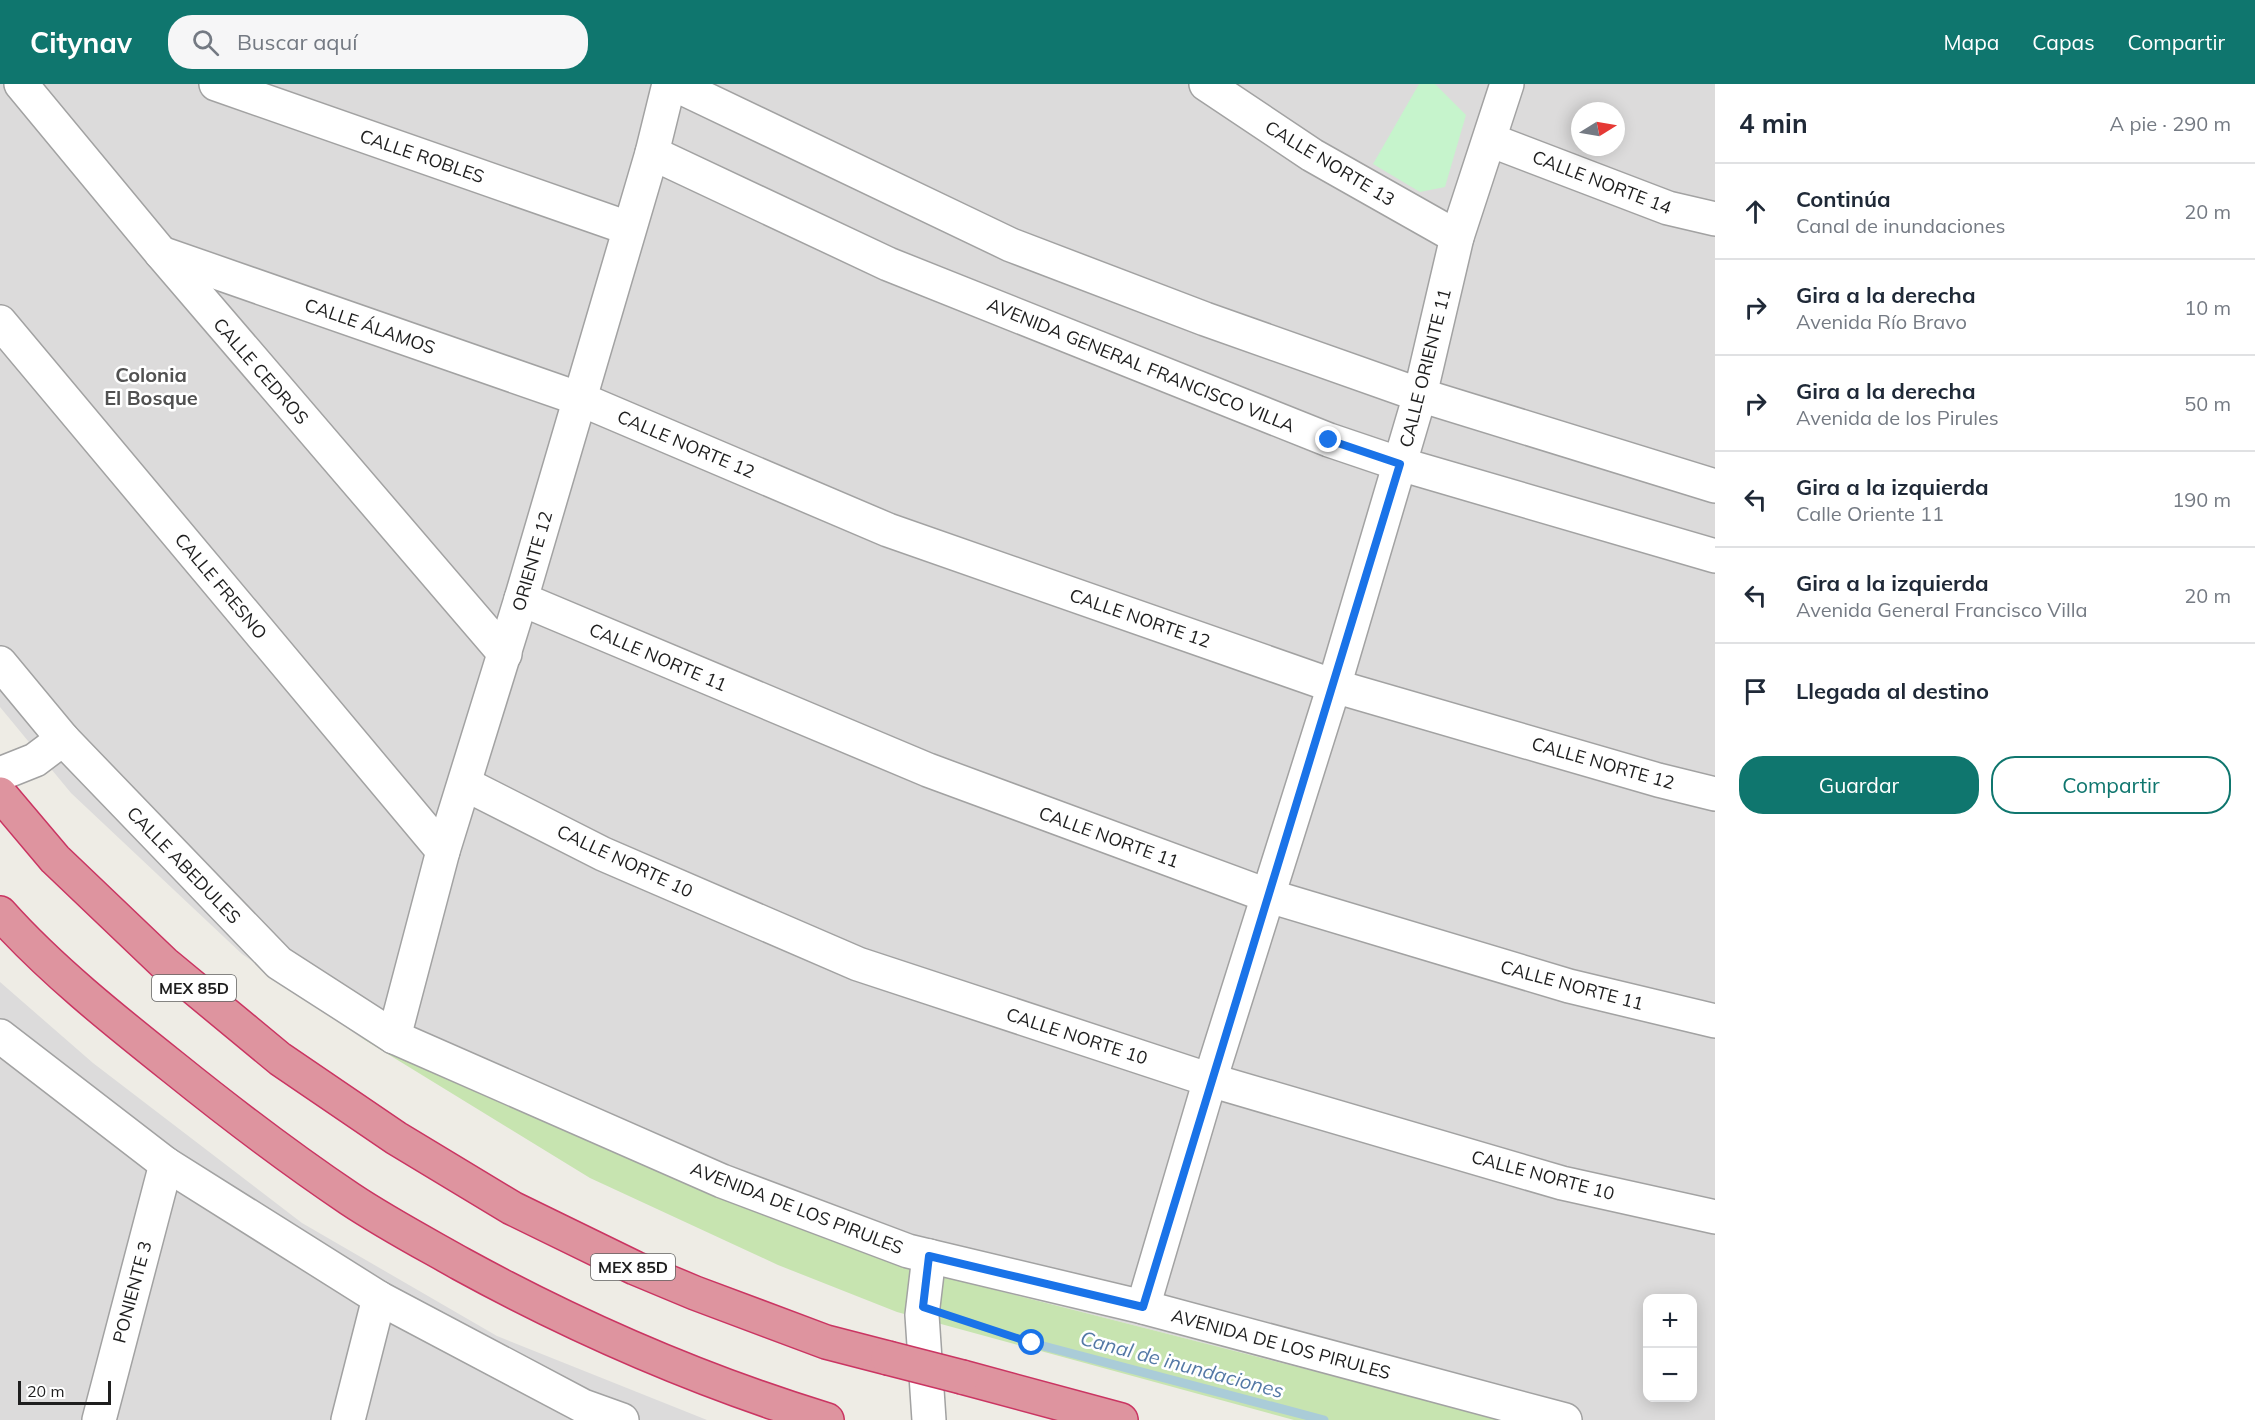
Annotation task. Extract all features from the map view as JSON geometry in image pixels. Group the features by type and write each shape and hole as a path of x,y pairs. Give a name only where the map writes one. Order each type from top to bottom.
{"highway":[{"name":"MEX 85D","path":"8,803 56,859 164,963 280,1059 396,1138 512,1208 635,1268 826,1342 1121,1420"},
{"path":"0,913 104,1013 226,1110 351,1200 408,1235 511,1291 632,1349 767,1401 827,1420"}],"street":[{"name":"CALLE CEDROS","path":"21,84 161,253 505,654"},
{"name":"CALLE ROBLES","path":"216,84 628,228"},
{"name":"ORIENTE 12","path":"394,1038 443,851 505,654 671,84"},
{"path":"671,84 1011,245 1205,319 1420,395 1715,486"},
{"name":"CALLE NORTE 13","path":"1206,84 1312,155 1457,237"},
{"name":"CALLE ORIENTE 11","path":"1143,1307 1210,1080 1334,686 1420,395 1457,237 1507,84"},
{"name":"CALLE NORTE 14","path":"1490,140 1668,208 1715,219"},
{"name":"AVENIDA GENERAL FRANCISCO VILLA","path":"652,153 888,264 1307,431 1400,464 1715,556"},
{"name":"CALLE ÁLAMOS","path":"161,253 580,399"},
{"name":"CALLE FRESNO","path":"0,322 443,851"},
{"name":"CALLE NORTE 12","path":"580,399 888,530 1334,686 1658,780 1715,794"},
{"name":"CALLE NORTE 11","path":"521,599 928,770 1269,896 1569,986 1715,1021"},
{"name":"CALLE ABEDULES","path":"0,663 63,739 279,963 394,1038"},
{"path":"0,774 35,760 63,739"},
{"name":"CALLE NORTE 10","path":"465,784 603,854 858,964 1210,1080 1562,1183 1715,1218"},
{"path":"0,1036 166,1164 379,1298 581,1413 622,1420"},
{"name":"AVENIDA DE LOS PIRULES","path":"394,1038 722,1181 908,1251 1143,1307 1564,1420"},
{"name":"PONIENTE 3","path":"99,1420 166,1164"},
{"path":"929,1256 923,1311 929,1420"},
{"path":"348,1420 379,1298"}],"path":[{"path":"923,1311 1032,1343"}],"shaded area":[{"path":"0,84 1715,84 1715,1420 1505,1420 894,1264 704,1187 360,1037 242,954 71,793 0,707"},
{"path":"0,982 93,1063 302,1223 497,1336 707,1420 0,1420"}],"green space":[{"path":"1419,84 1435,84 1466,115 1445,187 1420,192 1373,164"},
{"path":"360,1037 704,1187 894,1264 1505,1420 1294,1420 897,1312 778,1265 590,1178"}],"waterway":[{"name":"Canal de inundaciones","path":"1032,1343 1324,1420"}],"district":[{"name":"Colonia El Bosque","path":"151,386"}],"route":[{"path":"1032,1343 923,1307 929,1256 1143,1307 1210,1080 1334,686 1400,464 1329,440"}]}
